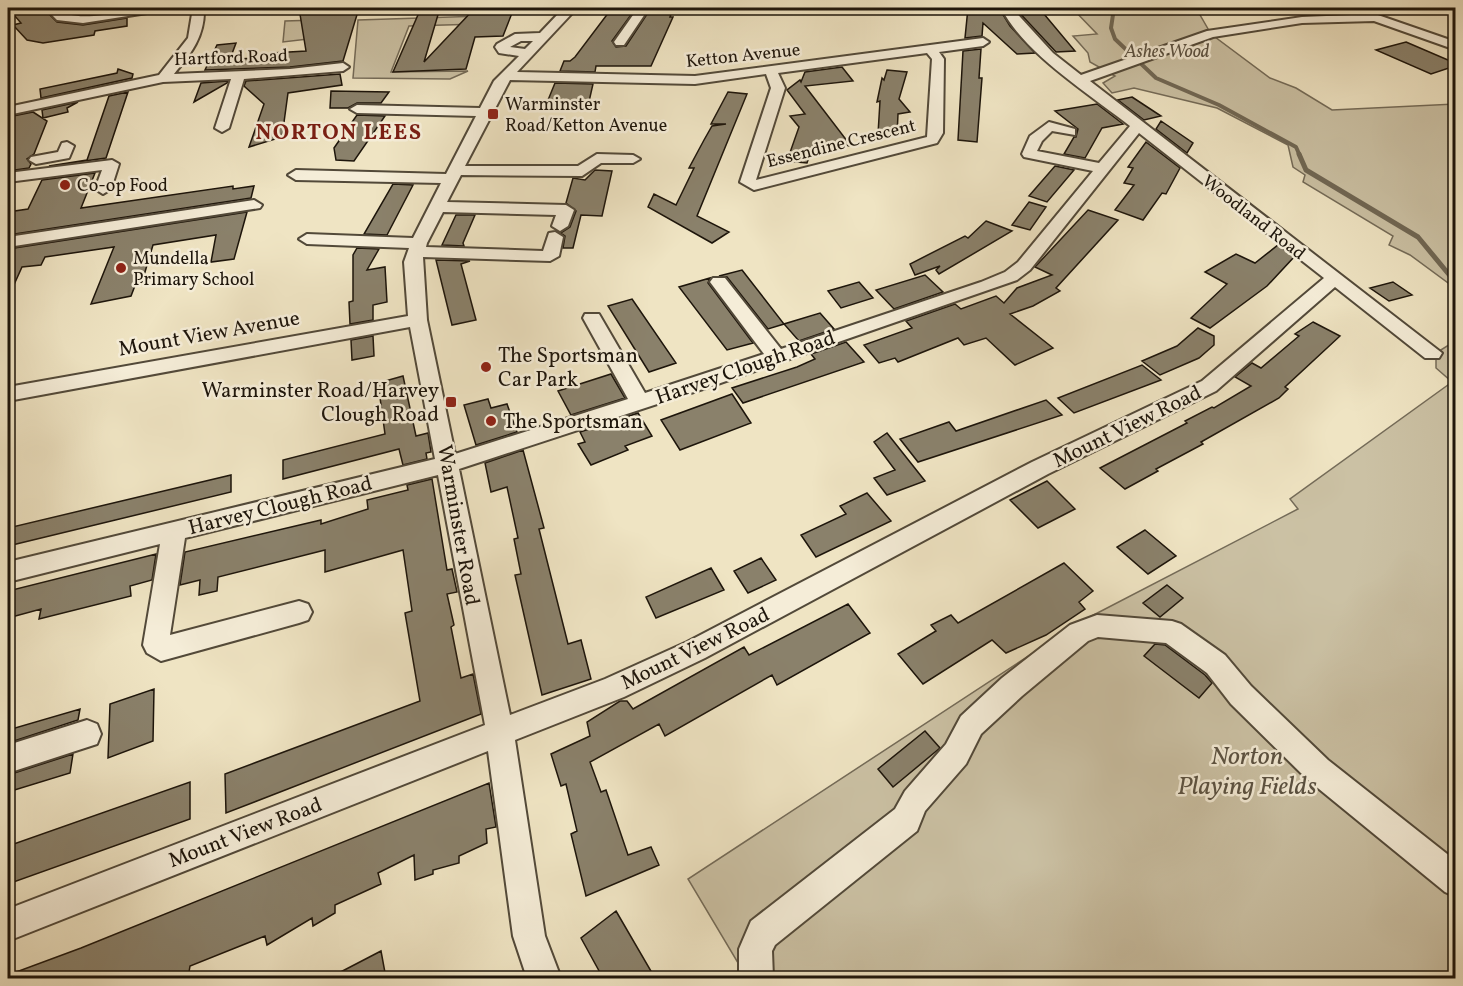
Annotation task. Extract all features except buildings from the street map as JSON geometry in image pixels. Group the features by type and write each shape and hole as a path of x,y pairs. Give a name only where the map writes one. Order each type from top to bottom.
{"street":[{"path":"51,8 61,18 83,20 160,8"},
{"path":"163,78 189,48 197,33 198,8"},
{"path":"620,42 643,8"},
{"name":"Woodland Road","path":"1006,8 1033,40 1078,79 1333,279 1432,353"},
{"path":"529,10 570,9"},
{"name":"Warminster Road","path":"544,978 529,936 500,733 418,320 413,262 436,207 480,119 505,76 529,38 570,9"},
{"path":"1211,34 1221,23 1247,16"},
{"path":"1078,79 1107,72 1211,34 1280,22 1375,17 1455,46"},
{"path":"1419,42 1436,38"},
{"name":"Ketton Avenue","path":"505,76 694,80 983,42"},
{"name":"Essendine Crescent","path":"771,71 778,88 749,184 932,140 936,133 938,60 930,49"},
{"name":"Hartford Road","path":"8,111 163,78 343,67"},
{"path":"222,128 240,73"},
{"path":"357,109 480,119"},
{"path":"454,126 480,119"},
{"name":"Harvey Clough Road","path":"8,572 448,464 640,402 1011,276 1024,266 1138,125"},
{"path":"1070,132 1049,126 1035,139 1029,154 1104,169"},
{"path":"8,164 58,157 64,155 67,146"},
{"path":"296,175 582,171 597,158 633,159"},
{"path":"8,178 112,164 103,189"},
{"path":"8,243 254,205"},
{"path":"307,239 550,256 566,210 436,207"},
{"name":"Mount View Road","path":"8,925 614,688 696,650 1041,468 1209,386 1333,279"},
{"path":"718,282 776,356"},
{"path":"592,318 640,402"},
{"name":"Mount View Avenue","path":"8,394 418,320"},
{"path":"174,531 156,645 161,649 298,612"},
{"path":"756,978 755,949 763,933 906,820 915,801 956,753 971,725 1012,687 1079,633 1097,626 1172,632 1216,664 1241,695 1318,770 1455,881"},
{"path":"8,759 87,734"}],"green space":[{"name":"Ashes Wood","path":"1072,8 1196,8 1211,34 1270,78 1296,88 1332,110 1455,104 1455,288 1410,255 1389,245 1393,236 1303,182 1305,175 1293,167 1288,145 1217,108 1134,88 1112,93 1103,83 1115,76 1090,62 1088,53 1073,36 1097,34"},
{"path":"482,16 480,24 409,26 391,72 468,71 450,79 353,78 358,20"},
{"path":"350,19 308,39 283,42 285,21"},
{"name":"Norton Playing Fields","path":"1455,341 1455,978 747,978 688,879 1082,621 1298,509 1290,499 1452,382 1436,368 1436,353"}],"waterway":[{"path":"1114,8 1111,28 1115,39 1156,78 1219,105 1296,147 1300,156"},
{"path":"1299,154 1306,170 1418,237 1456,283"}],"place":[{"name":"Warminster Road/Ketton Avenue","path":"493,114"},
{"name":"Co-op Food","path":"65,185"},
{"name":"Mundella Primary School","path":"121,268"},
{"name":"The Sportsman Car Park","path":"486,367"},
{"name":"Warminster Road/Harvey Clough Road","path":"451,402"},
{"name":"The Sportsman","path":"491,421"}],"district":[{"name":"NORTON LEES","path":"339,131"}]}
